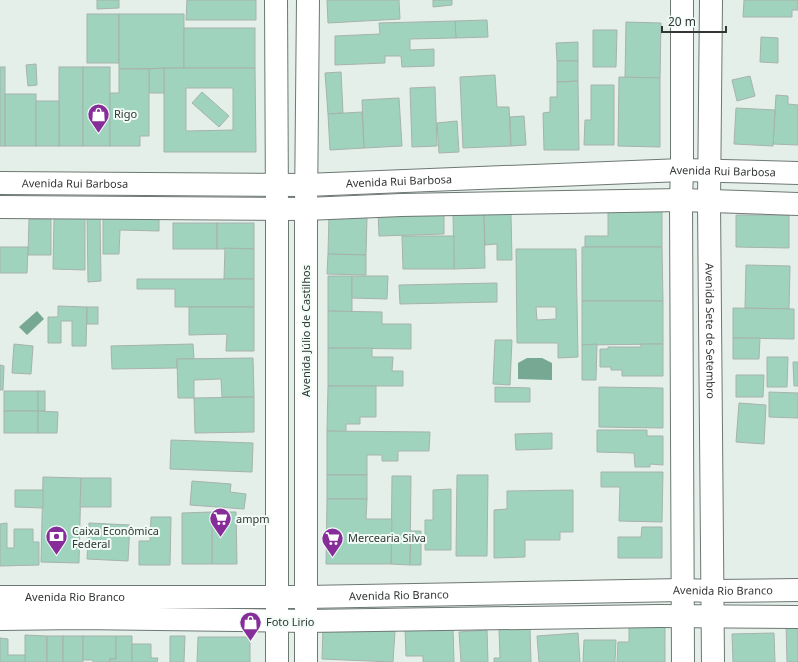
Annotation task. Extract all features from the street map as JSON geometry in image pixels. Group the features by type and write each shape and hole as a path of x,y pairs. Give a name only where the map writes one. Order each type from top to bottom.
{"street":[{"path":"276,0 277,662"},
{"name":"Avenida Júlio de Castilhos","path":"306,662 306,185 308,0"},
{"path":"682,0 681,200 683,662"},
{"name":"Avenida Sete de Setembro","path":"711,0 709,202 713,662"},
{"name":"Avenida Rui Barbosa","path":"0,183 306,185 682,170 798,173"},
{"path":"401,181 401,205"},
{"path":"81,208 82,184"},
{"name":"Avenida Rui Barbosa","path":"0,207 306,209 401,205 681,200 798,204"},
{"path":"277,305 306,304"},
{"path":"277,493 306,492"},
{"name":"Avenida Rio Branco","path":"0,597 306,597 682,590 713,592 798,590"},
{"path":"79,618 80,596"},
{"name":"Avenida Rio Branco","path":"0,619 79,618 306,621 683,616 798,617"}],"shaded area":[{"path":"37,311 44,319 27,335 19,327"},
{"path":"527,358 542,358 552,363 552,380 518,379 518,363"}],"building":[{"path":"97,0 119,0 119,8 97,9"},
{"path":"187,0 256,0 256,20 186,20"},
{"path":"327,0 399,0 400,19 328,23"},
{"path":"433,0 452,0 452,5 433,7"},
{"path":"744,0 798,0 798,10 792,10 792,17 743,17"},
{"path":"87,14 119,14 119,63 87,63"},
{"path":"119,14 184,14 184,68 119,69"},
{"path":"487,20 488,37 456,38 455,21"},
{"path":"455,21 456,38 410,39 410,50 434,49 434,66 402,67 401,56 385,56 385,63 335,65 335,36 380,34 379,23"},
{"path":"626,22 661,23 660,78 625,78"},
{"path":"184,28 255,28 255,68 184,68"},
{"path":"593,30 617,30 616,67 593,67"},
{"path":"761,37 778,38 778,63 760,62"},
{"path":"578,42 578,61 557,61 556,43"},
{"path":"557,61 578,61 578,81 557,82"},
{"path":"36,64 37,85 28,86 26,65"},
{"path":"0,67 5,67 5,146 0,146"},
{"path":"59,67 83,67 83,146 59,146"},
{"path":"83,67 110,67 110,146 83,146"},
{"path":"164,68 255,68 256,152 164,152","holes":["186,88 233,88 233,130 186,131"]},
{"path":"164,68 164,93 149,93 149,69"},
{"path":"119,69 149,69 149,136 140,136 140,146 110,146 110,93 119,93"},
{"path":"341,72 343,113 328,114 325,73"},
{"path":"495,75 497,107 509,107 511,146 463,148 460,77"},
{"path":"750,76 755,96 737,101 732,80"},
{"path":"619,77 660,78 660,147 618,146"},
{"path":"578,81 579,150 544,150 543,113 550,112 550,97 557,97 557,82"},
{"path":"591,85 614,85 614,145 584,145 585,120 591,120"},
{"path":"435,87 437,146 412,147 410,88"},
{"path":"202,92 229,116 219,127 192,103"},
{"path":"5,94 36,94 36,146 5,146"},
{"path":"776,95 788,96 788,104 798,105 798,145 773,144"},
{"path":"399,98 402,146 364,148 362,100"},
{"path":"36,101 59,101 59,146 36,146"},
{"path":"736,108 775,110 773,146 734,144"},
{"path":"362,112 364,148 330,150 328,114"},
{"path":"524,116 526,145 511,146 510,117"},
{"path":"457,121 459,152 439,153 437,123"},
{"path":"662,209 662,247 585,247 585,236 608,236 608,210"},
{"path":"444,210 444,234 379,236 378,211"},
{"path":"100,214 101,281 88,282 87,215"},
{"path":"453,214 484,214 485,268 454,269"},
{"path":"484,214 511,214 512,260 497,260 497,244 485,245"},
{"path":"329,215 367,216 366,255 328,254"},
{"path":"736,215 789,215 789,248 736,247"},
{"path":"103,216 159,216 159,231 120,230 119,254 103,254"},
{"path":"54,217 85,217 85,270 53,269"},
{"path":"29,219 51,219 51,255 28,255"},
{"path":"173,223 217,223 217,249 173,249"},
{"path":"217,223 254,223 254,249 217,249"},
{"path":"402,236 454,236 454,269 403,269"},
{"path":"0,247 28,247 27,273 0,273"},
{"path":"582,247 662,247 663,301 582,301"},
{"path":"225,248 254,249 254,279 224,279"},
{"path":"516,249 576,249 578,357 558,358 558,343 517,343","holes":["536,307 556,307 556,319 537,320"]},
{"path":"328,254 366,255 366,275 327,274"},
{"path":"746,265 790,266 789,309 745,308"},
{"path":"328,276 352,276 352,312 328,311"},
{"path":"352,276 388,276 387,299 352,298"},
{"path":"137,279 254,279 254,307 175,307 175,289 137,289"},
{"path":"497,283 497,302 400,304 399,285"},
{"path":"582,301 663,301 663,344 582,345"},
{"path":"58,306 87,307 86,346 72,346 72,321 61,321 61,343 48,343 48,317 58,317"},
{"path":"87,307 98,307 98,324 87,324"},
{"path":"189,307 254,307 254,351 226,351 227,334 189,335"},
{"path":"733,308 794,309 794,339 733,338"},
{"path":"328,311 382,312 382,324 411,324 411,349 328,348"},
{"path":"733,338 760,338 759,359 733,359"},
{"path":"495,340 512,340 510,385 493,384"},
{"path":"14,344 33,346 31,374 12,373"},
{"path":"193,344 194,359 177,359 177,368 112,369 111,346"},
{"path":"597,344 596,380 582,380 582,345"},
{"path":"641,344 663,344 663,376 622,376 622,370 611,370 611,367 600,367 600,349 608,349 608,347 641,347"},
{"path":"328,348 372,348 372,357 393,357 392,371 403,371 403,386 328,386"},
{"path":"767,357 788,357 787,387 767,387"},
{"path":"253,358 254,397 222,397 221,379 194,380 194,398 178,398 177,359"},
{"path":"793,362 798,362 798,386 794,386"},
{"path":"0,365 4,366 3,390 0,390"},
{"path":"736,375 764,375 763,397 736,397"},
{"path":"328,386 376,386 376,417 360,417 360,424 346,424 346,432 327,431"},
{"path":"495,387 530,388 530,402 495,402"},
{"path":"599,387 663,388 663,428 599,427"},
{"path":"4,391 38,391 38,411 4,411"},
{"path":"38,391 45,391 45,411 38,411"},
{"path":"769,392 798,393 798,418 769,417"},
{"path":"254,397 254,432 195,433 194,398"},
{"path":"739,403 766,405 764,444 736,442"},
{"path":"4,411 38,411 38,433 4,433"},
{"path":"38,411 58,412 57,433 38,433"},
{"path":"597,430 647,430 647,436 663,436 663,465 650,464 650,467 635,467 634,453 597,452"},
{"path":"327,431 430,432 429,451 398,451 398,461 382,461 382,455 367,455 367,475 327,475"},
{"path":"552,433 552,449 516,450 515,434"},
{"path":"171,440 253,443 252,472 170,469"},
{"path":"601,472 663,472 662,522 619,521 620,487 601,487"},
{"path":"327,475 367,475 367,499 327,499"},
{"path":"457,475 488,475 487,556 456,556"},
{"path":"392,476 411,476 410,565 391,564"},
{"path":"43,477 81,478 79,563 41,562"},
{"path":"81,478 111,478 111,507 80,507"},
{"path":"192,481 231,484 230,492 246,494 244,509 190,505"},
{"path":"451,489 451,550 425,550 425,520 433,520 433,490"},
{"path":"15,490 43,490 43,508 15,507"},
{"path":"573,490 573,532 560,532 560,540 525,540 525,557 494,558 494,510 507,509 507,491"},
{"path":"327,499 367,499 366,519 392,519 391,564 326,564"},
{"path":"212,512 236,512 237,564 212,564"},
{"path":"212,512 212,564 182,564 182,513"},
{"path":"151,517 171,517 170,565 139,565 139,541 150,541"},
{"path":"7,523 7,548 14,548 14,529 33,529 33,542 39,542 39,565 0,566 0,524"},
{"path":"89,523 130,525 128,561 87,559"},
{"path":"642,527 662,527 662,558 618,558 618,537 641,537"},
{"path":"411,531 421,531 421,565 410,565"},
{"path":"786,623 798,623 798,662 787,662"},
{"path":"629,626 665,626 665,662 617,662 618,642 629,642"},
{"path":"323,627 395,631 393,662 322,659"},
{"path":"453,627 454,662 423,662 423,656 406,656 405,628"},
{"path":"530,628 531,662 494,662 494,658 500,658 499,629"},
{"path":"487,630 488,662 461,662 459,632"},
{"path":"578,633 580,662 539,662 537,636"},
{"path":"774,633 775,662 733,662 732,634"},
{"path":"25,635 47,636 47,662 25,662"},
{"path":"47,636 63,636 63,662 47,662"},
{"path":"63,636 83,636 83,662 63,662"},
{"path":"83,636 116,636 116,659 110,659 110,662 93,662 93,660 83,660"},
{"path":"116,636 132,636 132,662 110,662 110,659 116,659"},
{"path":"170,636 185,636 184,662 170,662"},
{"path":"198,637 250,637 250,662 197,662"},
{"path":"0,638 8,639 8,655 25,655 25,662 0,662"},
{"path":"584,640 616,640 615,662 583,662"},
{"path":"132,644 151,644 151,658 158,658 157,662 132,662"}],"place":[{"name":"Rigo","path":"99,134"},
{"name":"ampm","path":"220,538"},
{"name":"Caixa Econômica Federal","path":"57,556"},
{"name":"Mercearia Silva","path":"332,558"},
{"name":"Foto Lirio","path":"250,642"}]}
